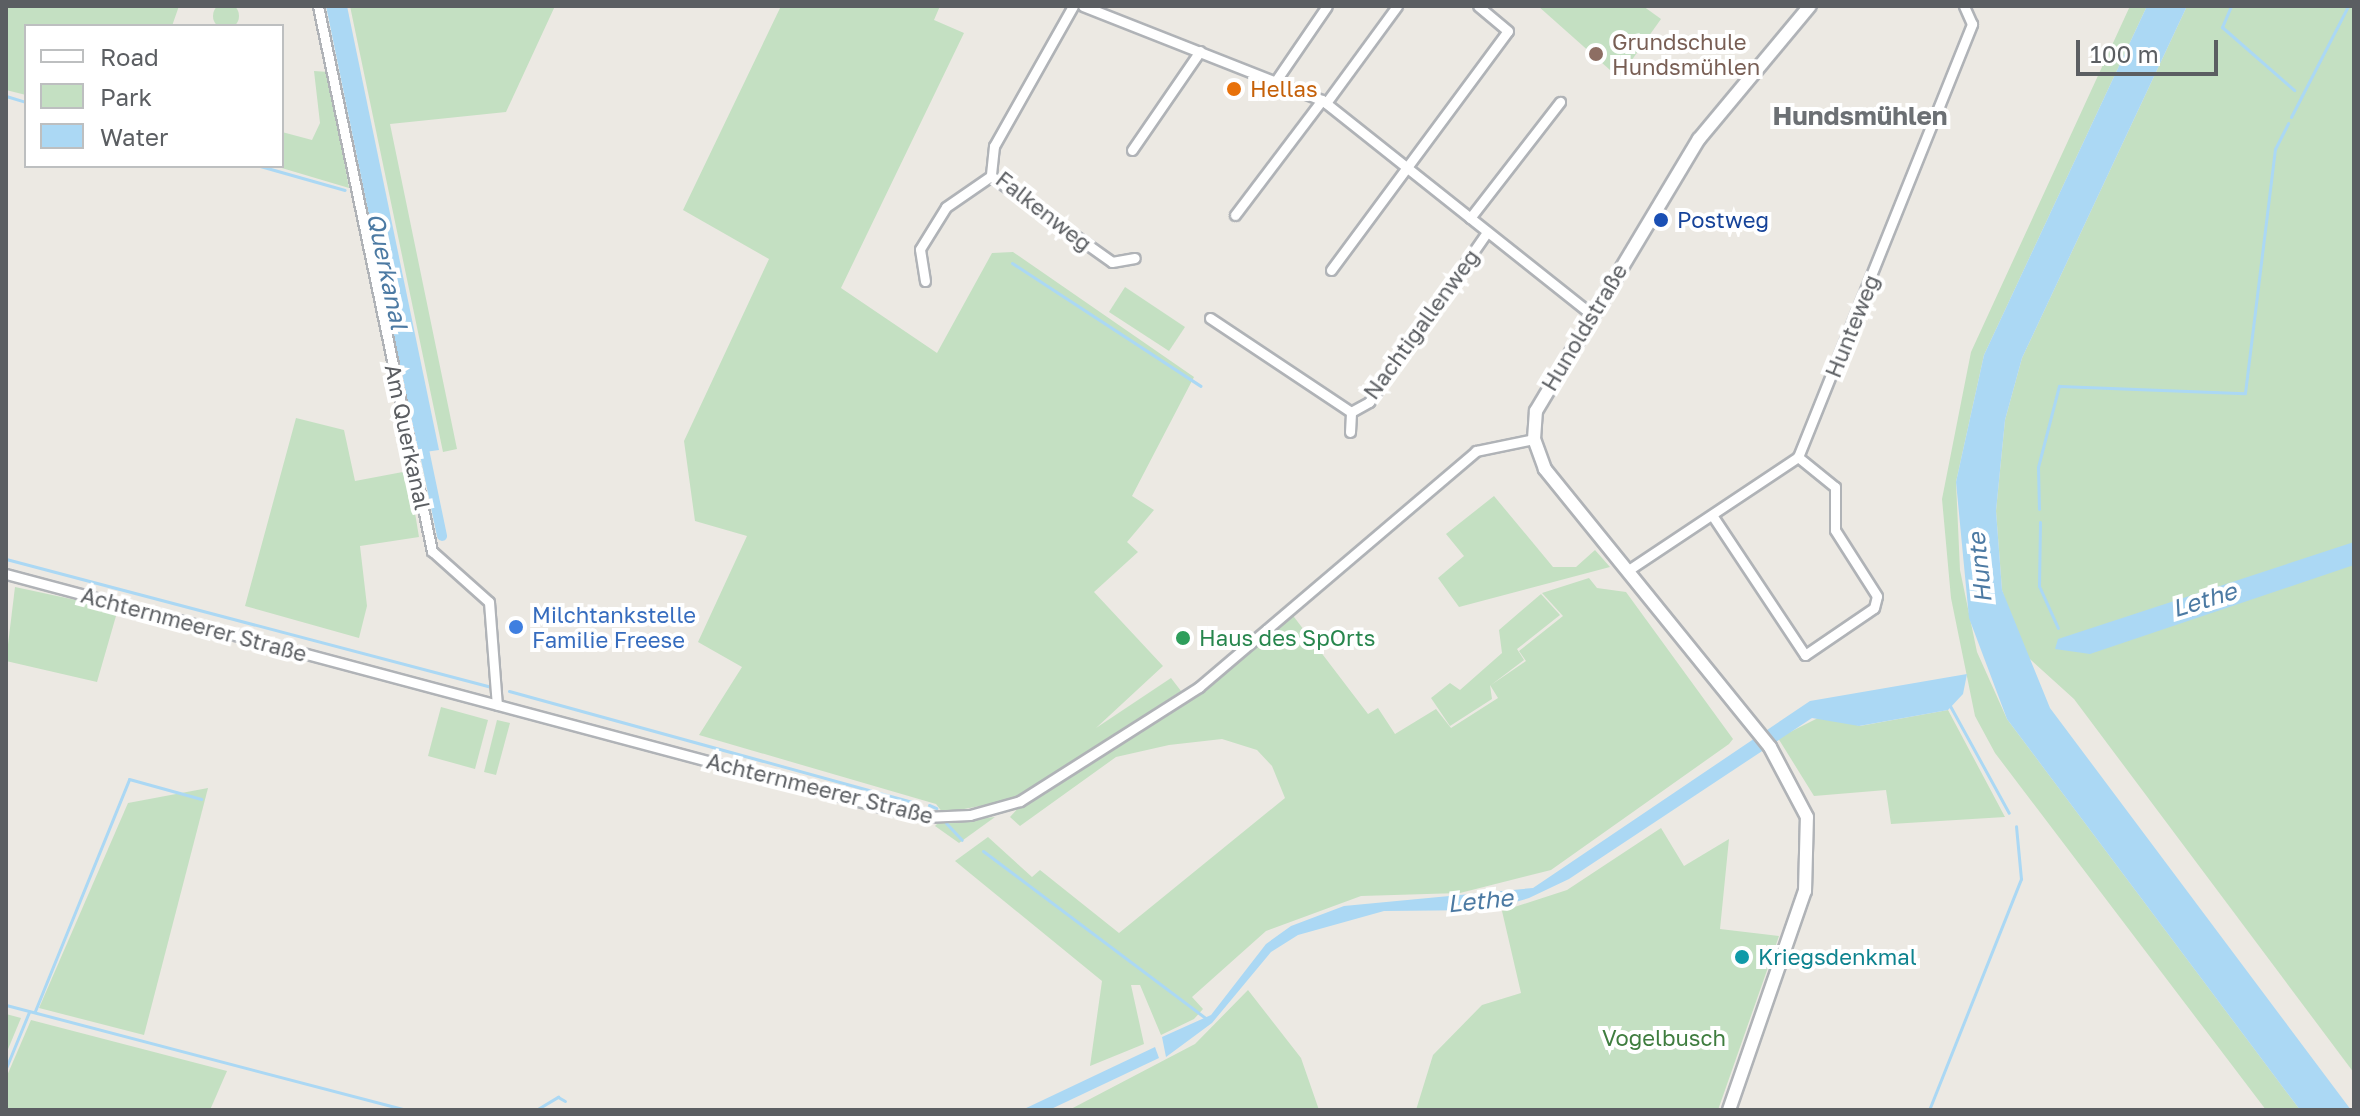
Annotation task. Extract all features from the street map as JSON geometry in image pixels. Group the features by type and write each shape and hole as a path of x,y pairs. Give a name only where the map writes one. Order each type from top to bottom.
{"street":[{"name":"Am Querkanal","path":"318,6 432,551 489,602 497,705"},
{"name":"Falkenweg","path":"1073,6 994,146 991,176 1112,262 1135,258"},
{"path":"1083,6 1277,79 1324,101 1591,314"},
{"path":"1277,79 1327,6"},
{"path":"1235,215 1397,6"},
{"path":"1331,270 1508,31 1478,6"},
{"name":"Hunoldstraße","path":"1534,439 1541,397 1719,110 1810,6"},
{"name":"Hunteweg","path":"1798,457 1972,24 1964,6"},
{"path":"1132,150 1200,51"},
{"path":"1470,218 1560,102"},
{"path":"925,281 920,249 939,218 991,176"},
{"name":"Nachtigallenweg","path":"1351,412 1369,402 1487,232"},
{"name":"Nachtigallenweg","path":"1210,318 1351,412"},
{"name":"Nachtigallenweg","path":"1350,432 1351,412"},
{"name":"Achternmeerer Straße","path":"6,574 925,817 1010,806 1199,687 1476,451 1534,439"},
{"path":"1534,439 1545,469 1770,747 1807,817 1811,858 1797,918 1729,1110"},
{"path":"1627,571 1798,457 1835,487 1835,530 1877,596 1874,608 1805,655 1712,515"}],"green space":[{"path":"221,4 231,4 238,11 236,24 216,24 214,21 214,11"},
{"path":"6,6 179,6 173,24 24,24 24,94 6,90"},
{"path":"350,6 555,6 506,112 390,124 457,449 443,452"},
{"path":"781,6 940,6 934,20 964,33 841,288 937,353 992,253 1013,252 1194,377 1132,496 1154,510 1127,542 1138,552 1094,592 1163,666 1096,728 1171,678 1181,691 1017,799 943,813 936,804 699,735 742,667 698,642 747,536 695,521 684,441 769,259 683,210"},
{"path":"1538,6 1643,6 1661,19 1619,78"},
{"path":"2130,6 2147,6 1984,355 1956,482 1960,570 1977,652 2007,719 2300,1110 2266,1110 1995,753 1975,716 1951,598 1942,499 1971,352"},
{"path":"2187,6 2354,6 2354,1073 2074,699 2022,652 2002,590 1996,511 2005,420 2022,358"},
{"path":"314,71 328,72 349,188 282,168 284,133 312,140 320,123"},
{"path":"1125,287 1185,327 1169,351 1109,312"},
{"path":"296,418 344,430 355,481 408,471 419,537 360,546 367,606 359,638 245,606"},
{"path":"1494,496 1553,567 1576,567 1595,550 1610,567 1459,607 1438,578 1464,556 1446,534"},
{"path":"1589,578 1597,588 1626,592 1733,739 1729,744 1551,870 1460,893 1361,896 1266,931 1192,997 1203,1009 1194,1019 1161,1035 1140,985 1131,985 1144,1044 1090,1066 1102,981 955,861 988,837 1032,877 1040,870 1119,933 1285,798 1272,766 1257,750 1222,739 1169,745 1116,757 1020,826 1010,817 1020,806 1202,690 1291,613 1368,714 1378,708 1395,734 1436,709 1451,728 1498,698 1490,685 1492,699 1450,726 1431,698 1450,683 1460,690 1502,653 1499,630 1541,594 1560,615 1517,649 1524,660 1491,685 1526,661 1519,651 1563,616 1542,593"},
{"path":"15,587 118,609 97,682 6,661"},
{"path":"441,707 488,720 475,769 428,756"},
{"path":"1948,710 2005,817 1891,824 1886,790 1814,796 1778,738 1822,716 1860,726"},
{"path":"497,720 510,723 496,775 484,772"},
{"path":"208,788 144,1035 39,1008 128,803"},
{"path":"995,817 959,843 935,826 939,822"},
{"name":"Vogelbusch","path":"1661,828 1684,866 1729,839 1720,929 1779,936 1718,1110 1416,1110 1433,1055 1482,1005 1521,993 1502,911 1567,890"},
{"path":"1248,990 1301,1058 1319,1110 1069,1110 1195,1044"},
{"path":"6,1014 21,1018 6,1054"},
{"path":"31,1020 227,1071 210,1110 6,1110 6,1078"}],"water":[{"path":"326,6 347,6 439,450 418,453"},
{"name":"Hunte","path":"2147,6 2187,6 2022,358 2005,420 1996,511 2002,590 2050,708 2351,1110 2300,1110 2007,719 1969,618 1956,482 1984,355"},
{"name":"Lethe","path":"2354,542 2354,565 2090,654 2055,649 2058,639"},
{"name":"Lethe","path":"1967,674 1963,694 1948,710 1859,726 1812,718 1569,879 1529,898 1488,910 1384,911 1298,935 1271,952 1212,1023 1166,1057 1162,1037 1211,1015 1266,944 1291,926 1344,906 1533,888 1810,701"},
{"path":"1155,1047 1159,1058 1049,1110 1022,1110"}],"waterway":[{"path":"2231,6 2222,27 2294,90"},
{"path":"2291,117 2348,6"},
{"path":"6,96 24,101"},
{"path":"2039,509 2038,467 2059,386 2245,393 2275,149 2288,123"},
{"path":"267,168 345,190"},
{"path":"1012,263 1201,386"},
{"name":"Querkanal","path":"422,440 442,536"},
{"path":"2040,522 2039,586 2058,628"},
{"path":"6,559 491,687"},
{"path":"509,691 913,802"},
{"path":"1949,704 2009,813"},
{"path":"35,1011 129,779 201,799"},
{"path":"929,805 936,808"},
{"path":"946,823 962,840"},
{"path":"1929,1110 2021,879 2016,826"},
{"path":"983,851 1207,1019"},
{"path":"6,1005 407,1110"},
{"path":"6,1068 29,1012"},
{"path":"536,1110 558,1097 565,1101"}],"place":[{"name":"Grundschule Hundsmühlen","path":"1596,54"},
{"name":"Hellas","path":"1234,89"},
{"name":"Postweg","path":"1661,220"},
{"name":"Milchtankstelle Familie Freese","path":"516,627"},
{"name":"Haus des SpOrts","path":"1183,638"},
{"name":"Kriegsdenkmal","path":"1742,957"}],"district":[{"name":"Hundsmühlen","path":"1860,116"}]}
